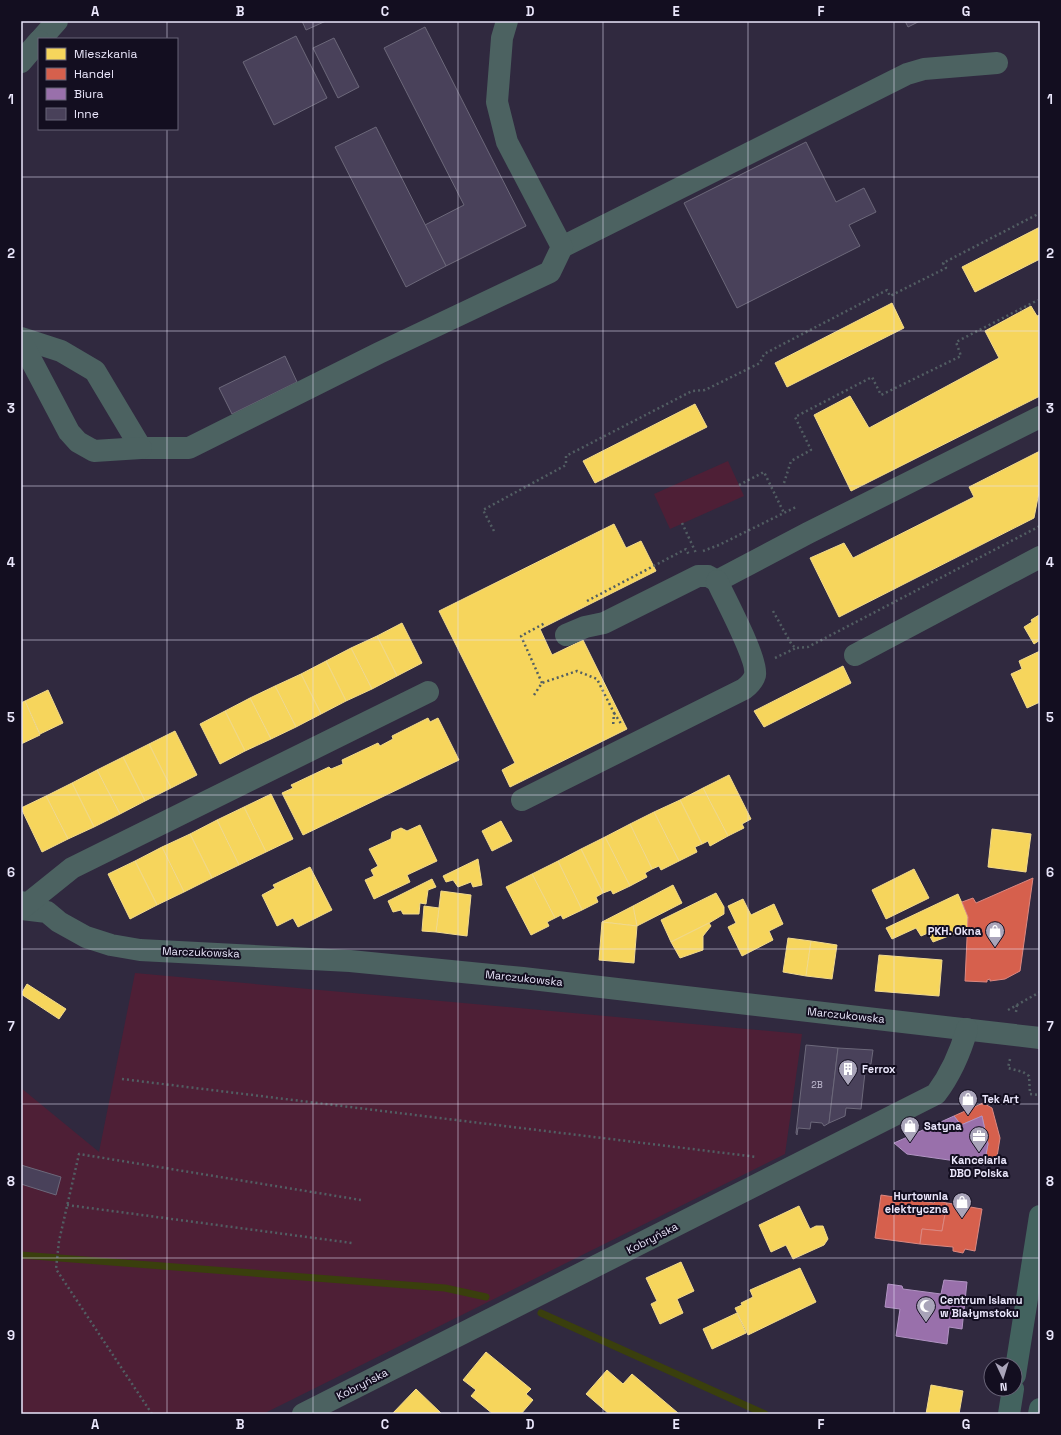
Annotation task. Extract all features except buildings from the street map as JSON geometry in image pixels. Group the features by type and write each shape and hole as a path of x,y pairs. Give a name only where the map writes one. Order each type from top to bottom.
{"main road":[{"path":"1018,1357 1040,1216"},
{"path":"1009,1414 1012,1397"},
{"path":"1039,1414 1040,1409"}],"street":[{"path":"42,38 57,21"},
{"path":"507,21 502,38 498,102 507,142 562,247"},
{"path":"21,62 38,42"},
{"path":"21,341 69,432 78,442 94,451 141,448 189,448 379,353 550,272 562,247 907,74 924,69 997,63"},
{"path":"21,338 61,351 95,371 141,448"},
{"path":"717,581 808,533 1040,417"},
{"path":"855,654 1040,557"},
{"path":"522,800 744,690 755,676 753,658 717,581 708,576 698,576 604,623 585,626 566,635"},
{"path":"21,907 72,868 428,692"},
{"name":"Marczukowska","path":"21,907 47,912 59,922 92,939 111,945 140,950 350,961 523,978 1040,1038"},
{"name":"Kobryńska","path":"303,1414 936,1094 947,1080 960,1052 967,1029"}],"path":[{"path":"494,531 483,510 566,465 566,456 692,391 705,390 760,363 764,354 887,290 890,296 946,268 943,263 1040,213"},
{"path":"784,483 791,461 811,450 795,417 872,377 881,395 962,356 956,342 1038,300"},
{"path":"739,485 764,472 784,513"},
{"path":"690,557 719,545 796,507"},
{"path":"682,523 696,554"},
{"path":"773,610 792,645 796,648 808,647 1040,526"},
{"path":"648,569 686,549"},
{"path":"534,696 542,683 577,671 597,679 614,713 614,726 608,730"},
{"path":"1017,1005 1040,992"},
{"path":"1013,1035 1008,1068 1023,1072 1029,1076 1030,1094 1040,1095"},
{"path":"122,1079 775,1160 782,1172"},
{"path":"152,1414 56,1269 57,1255 79,1154 361,1200"},
{"path":"68,1204 352,1243"}],"shaded area":[{"path":"728,461 744,496 670,529 654,494"},
{"path":"135,973 802,1034 785,1154 263,1414 21,1414 21,1088 99,1152"}],"waterway":[{"path":"21,1255 445,1288 486,1297"},
{"path":"541,1313 765,1414"}],"place":[{"name":"PKH. Okna","path":"995,948"},
{"name":"Ferrox","path":"848,1086"},
{"name":"Tek Art","path":"968,1116"},
{"name":"Satyna","path":"910,1143"},
{"name":"Kancelaria DBO Polska","path":"979,1153"},
{"name":"Hurtownia elektryczna","path":"962,1219"},
{"name":"Centrum Islamu w Białymstoku","path":"926,1323"}]}
